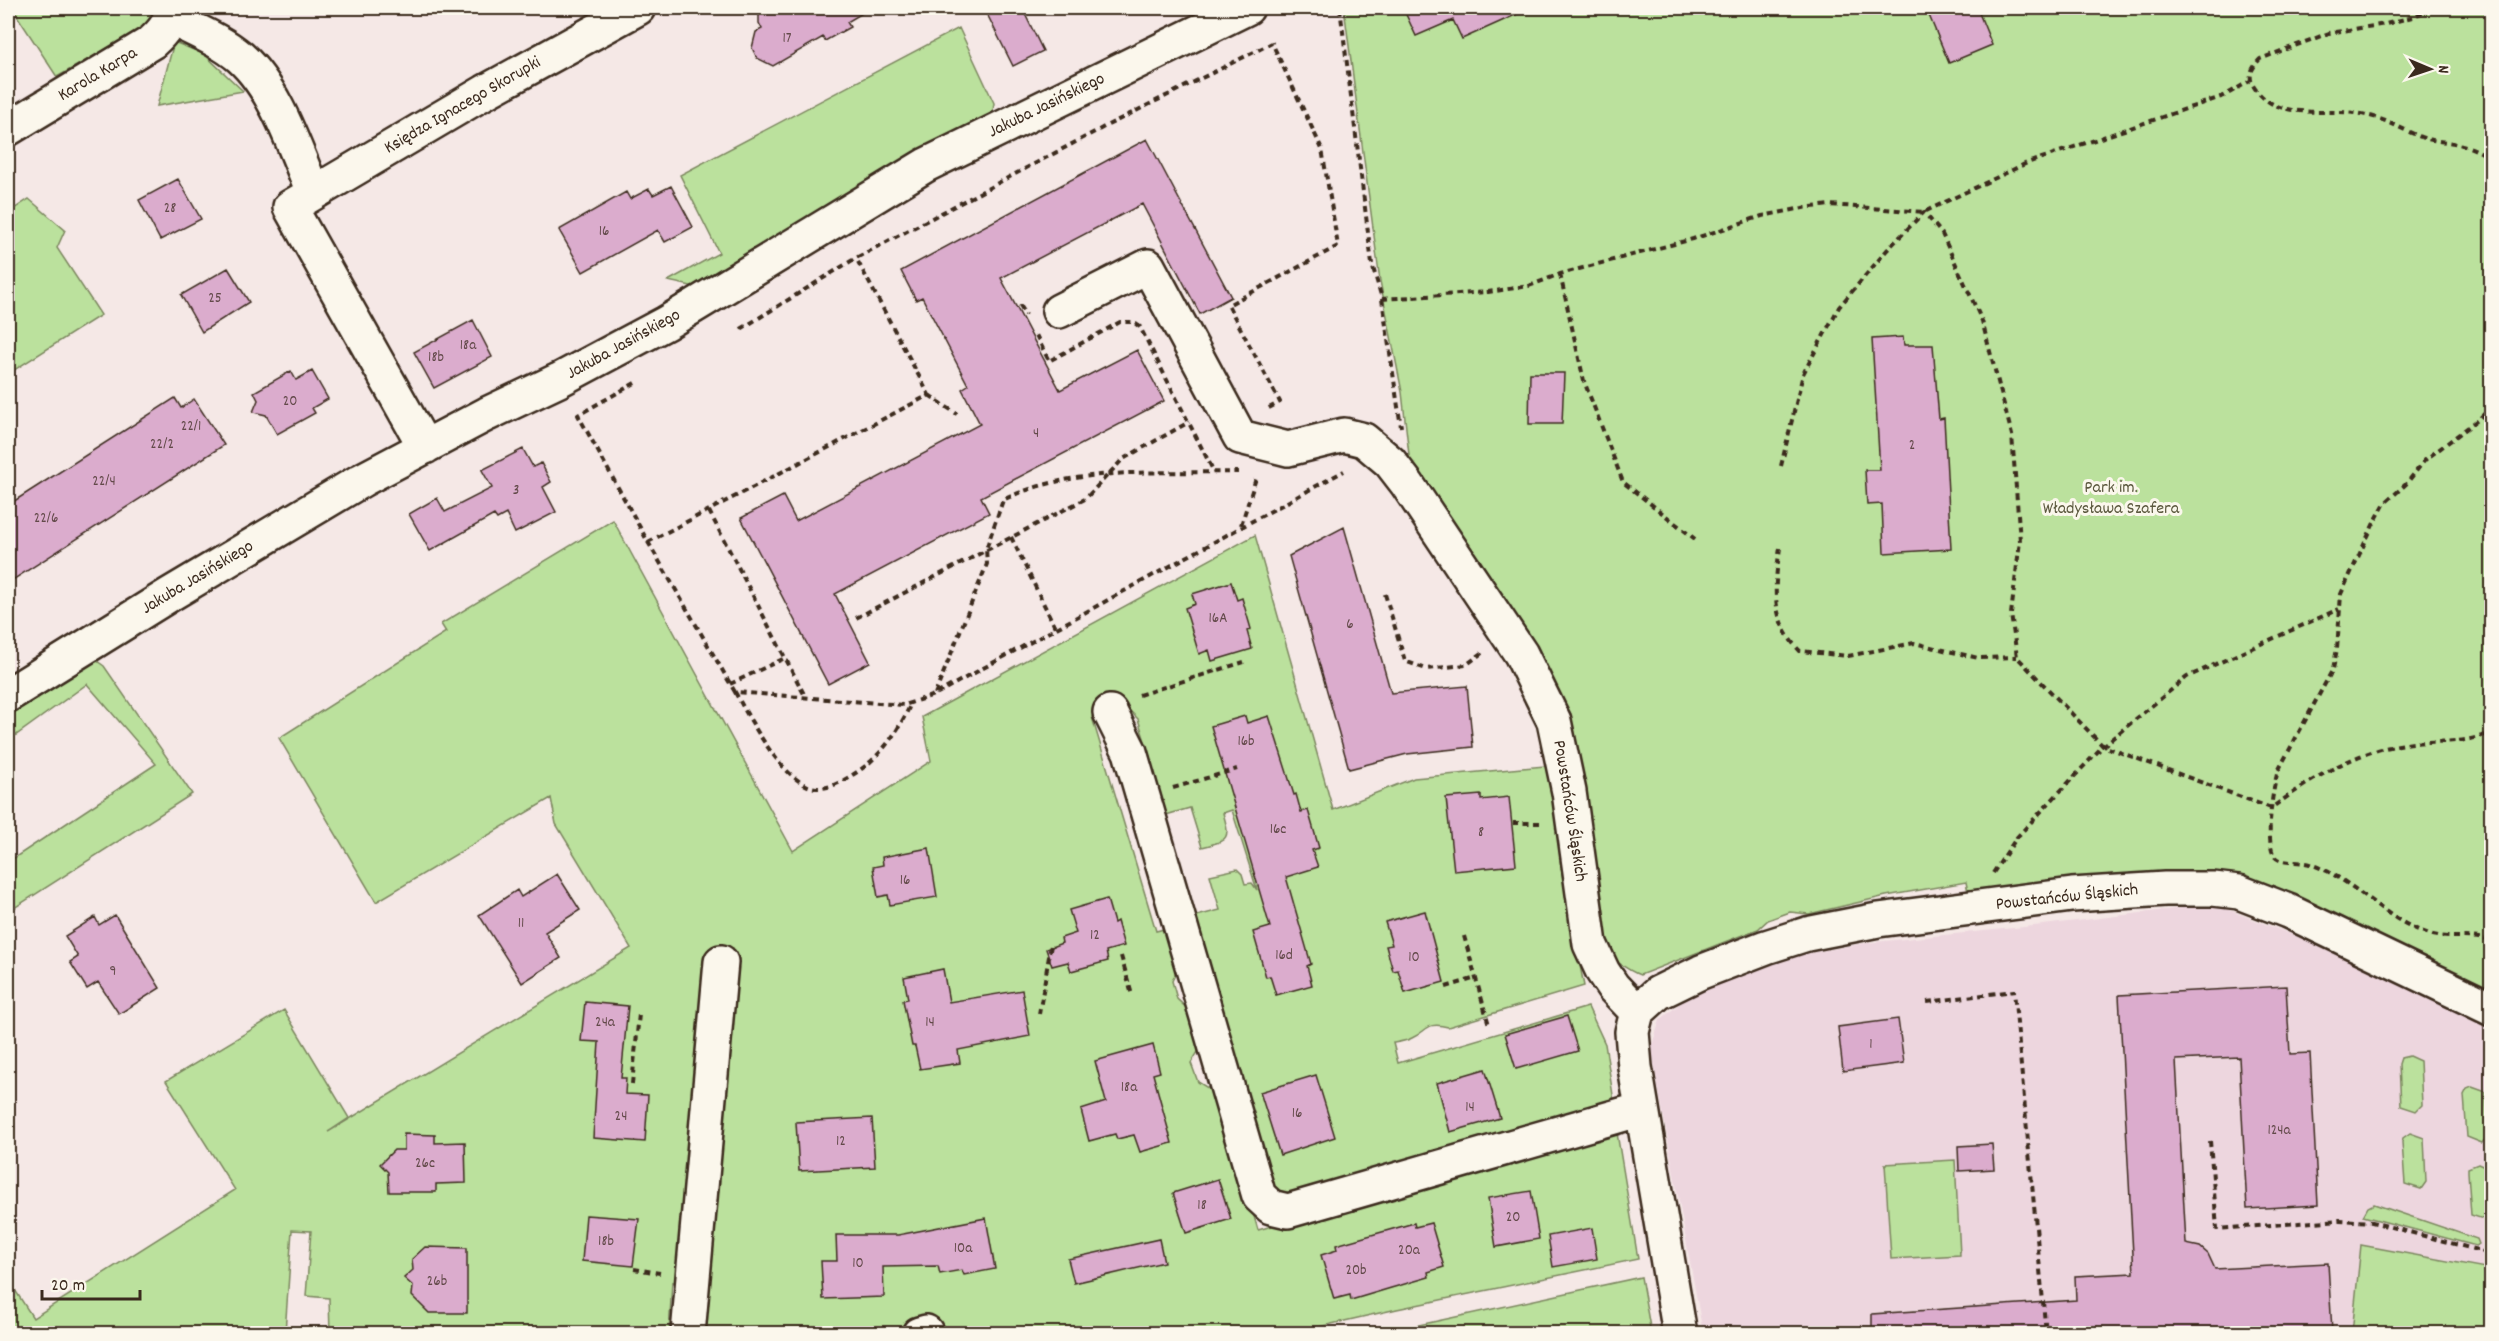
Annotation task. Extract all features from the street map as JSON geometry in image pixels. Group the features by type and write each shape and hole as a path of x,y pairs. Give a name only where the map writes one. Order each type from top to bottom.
{"street":[{"name":"Księdza Ignacego Skorupki","path":"302,200 485,92 638,8"},
{"name":"Jakuba Jasińskiego","path":"8,695 362,480 666,323 926,165 1247,8"},
{"path":"171,13 240,57 257,76 274,103 302,200 425,447"},
{"name":"Karola Karpa","path":"8,129 152,42 163,32 171,13"},
{"path":"1044,317 1148,266 1234,427"},
{"name":"Powstańców Śląskich","path":"1234,427 1240,437 1288,449 1344,435 1364,440 1390,462 1407,484 1521,654 1554,721 1569,792 1590,944 1613,987 1637,1012 1658,993 1701,972 1766,946 1807,934 1878,920 2072,895 2204,889 2239,892 2260,899 2492,1009"},
{"path":"1110,712 1130,752 1259,1196 1271,1207 1288,1211 1642,1109"},
{"path":"688,1334 721,962"},
{"path":"1637,1012 1632,1032 1632,1049 1680,1334"}],"path":[{"path":"1340,8 1372,264 1382,299 1402,431"},
{"path":"2433,8 2386,24 2329,33 2260,59 2252,69 2250,81 2257,91 2273,104 2289,110 2365,114 2423,138 2463,145 2492,158"},
{"path":"741,329 856,258 1106,126 1272,42 1322,149 1338,246 1228,305 1280,402 1234,427"},
{"path":"1781,466 1803,374 1839,307 1887,250 1924,212 2027,163 2224,96 2250,81"},
{"path":"1382,299 1488,292 1529,285 1560,274 1693,239 1762,216 1782,212 1830,205 1924,212 1942,234 1982,321 2012,435 2020,541 2011,614 2017,657 2103,746 2271,808"},
{"path":"856,258 929,395 957,414"},
{"path":"1560,274 1584,381 1623,482 1695,539"},
{"path":"1020,305 1044,317"},
{"path":"1035,333 1049,361 1120,322 1133,322 1140,327 1215,473"},
{"path":"635,383 578,415 761,740 803,783 815,788 836,784 872,762 903,721 911,703"},
{"path":"648,542 929,395"},
{"path":"2492,406 2479,419 2424,460 2406,484 2385,503 2342,594 2333,669 2278,771 2273,787 2271,808 2272,851 2276,858 2281,861 2308,863 2326,871 2416,929 2435,935 2480,937 2492,942"},
{"path":"856,618 1085,498 1123,459 1189,422"},
{"path":"735,693 805,696 904,705 934,695 1055,627 1345,471"},
{"path":"934,695 987,564 986,549 1003,500 1028,488 1111,473 1258,472 1241,526"},
{"path":"710,511 805,696"},
{"path":"1011,537 1055,627"},
{"path":"1780,548 1776,572 1776,614 1800,651 1848,656 1914,644 1978,658 2017,657"},
{"path":"1384,594 1405,661 1417,668 1466,665 1507,635"},
{"path":"1991,875 2017,837 2103,746 2187,677 2339,609"},
{"path":"730,684 785,658"},
{"path":"1138,695 1244,662"},
{"path":"2271,808 2333,767 2377,749 2408,743 2454,743 2475,740 2492,732"},
{"path":"1143,798 1237,769"},
{"path":"1464,936 1490,1025"},
{"path":"1039,1014 1051,945"},
{"path":"1121,956 1132,995"},
{"path":"1446,987 1476,978"},
{"path":"1927,1002 2014,991 2046,1334"},
{"path":"632,1084 639,1014"},
{"path":"2210,1141 2217,1229 2340,1221 2372,1222 2492,1254"}],"shaded area":[{"path":"2214,904 2342,954 2491,1027 2491,1269 2361,1245 2352,1333 1703,1333 1651,1048 1660,1020 1683,1001 1765,961 1865,943 2043,925"}],"green space":[{"path":"12,8 153,8 152,23 57,77"},
{"name":"Park im. Władysława Szafera","path":"1344,8 2491,8 2491,996 2305,905 1968,892 1966,882 1886,896 1809,914 1790,912 1768,920 1758,929 1640,975 1600,952 1571,714 1411,473 1402,392 1380,281"},
{"path":"959,28 994,103 992,119 700,288 668,281 719,253 680,175"},
{"path":"174,42 204,54 243,91 157,106"},
{"path":"29,199 65,230 57,248 101,315 8,374 8,213"},
{"path":"613,520 793,851 931,761 922,717 1255,535 1333,810 1414,778 1545,766 1553,786 1561,868 1584,986 1448,1027 1431,1026 1410,1039 1393,1043 1398,1063 1588,1007 1605,1044 1615,1108 1288,1202 1263,1184 1214,980 1205,975 1189,918 1220,910 1210,875 1237,869 1242,874 1245,884 1252,883 1257,890 1232,810 1223,813 1227,829 1225,838 1202,847 1190,808 1159,817 1144,764 1150,757 1138,719 1126,707 1092,717 1156,931 1168,928 1180,964 1172,981 1177,999 1195,1016 1203,1044 1191,1063 1198,1082 1219,1095 1258,1230 1616,1127 1638,1259 1292,1333 927,1334 925,1323 868,1333 860,1333 854,1328 831,1329 829,1334 698,1333 733,948 711,951 689,1182 684,1183 688,1193 679,1282 672,1282 669,1333 330,1333 329,1298 306,1296 311,1231 292,1230 285,1333 8,1333 8,1279 33,1318 235,1190 166,1081 284,1010 349,1118 328,1132 631,948 556,824 551,798 376,902 279,738 446,632 441,624"},
{"path":"90,656 104,666 192,794 8,912 8,862 156,764 87,684 8,741 8,709"},
{"path":"2409,1056 2420,1061 2422,1105 2416,1111 2401,1106 2399,1064 2401,1058"},
{"path":"2472,1087 2486,1092 2488,1136 2482,1143 2467,1137 2464,1095 2467,1089"},
{"path":"2410,1133 2424,1138 2426,1182 2421,1189 2405,1184 2402,1142 2403,1138"},
{"path":"1955,1160 1960,1255 1891,1259 1885,1164"},
{"path":"2478,1164 2489,1169 2491,1214 2486,1220 2471,1215 2468,1168"},
{"path":"2374,1204 2477,1239 2479,1244 2476,1246 2363,1216 2368,1207"},
{"path":"2361,1245 2491,1269 2491,1333 2352,1333"},
{"path":"1641,1277 1651,1333 1382,1333"}],"building":[{"path":"768,8 871,8 847,22 850,27 825,41 823,37 773,66 757,58 752,48 756,32 762,29 759,23 759,12"},
{"path":"984,8 1022,8 1043,51 1013,66"},
{"path":"1403,8 1531,8 1462,39 1453,20 1416,36"},
{"path":"1926,8 1977,8 1992,45 1949,63"},
{"path":"1147,139 1231,297 1200,314 1142,204 1001,278 1060,390 1137,350 1164,401 981,497 989,513 835,594 870,662 828,684 741,518 783,496 796,521 980,424 962,389 968,385 922,297 916,300 901,271"},
{"path":"178,179 201,219 160,240 139,200"},
{"path":"671,186 693,227 665,242 658,230 583,272 559,230 626,192 630,199 649,189 653,195"},
{"path":"228,268 249,302 202,332 181,295"},
{"path":"473,320 492,357 434,388 414,352"},
{"path":"1903,337 1904,345 1933,345 1939,419 1944,418 1951,549 1884,553 1882,504 1867,505 1865,470 1880,470 1872,339"},
{"path":"291,371 296,380 312,371 328,399 312,408 315,413 277,434 266,415 253,412 258,400 254,392"},
{"path":"1530,373 1564,373 1562,424 1529,424"},
{"path":"175,398 181,408 194,399 224,445 8,583 8,505"},
{"path":"523,449 533,467 541,463 551,482 543,487 556,512 515,533 506,514 497,519 494,515 430,551 409,514 437,498 445,512 492,488 482,470"},
{"path":"1344,527 1391,693 1467,686 1473,747 1407,754 1349,769 1289,556"},
{"path":"1231,582 1237,600 1242,598 1251,629 1247,631 1252,649 1212,661 1209,650 1199,654 1185,608 1195,604 1192,594"},
{"path":"1245,716 1247,723 1269,716 1294,795 1296,794 1301,812 1308,810 1319,848 1312,850 1318,867 1286,877 1311,964 1307,966 1312,985 1276,995 1270,976 1266,977 1253,932 1270,927 1211,726"},
{"path":"1481,795 1481,800 1509,797 1516,865 1454,871 1446,798"},
{"path":"929,848 937,897 890,905 888,895 878,897 873,867 883,865 882,857"},
{"path":"557,874 580,910 545,932 561,958 522,983 479,915 517,890 521,897"},
{"path":"1107,899 1114,923 1117,921 1124,946 1106,951 1108,961 1071,971 1068,962 1052,966 1046,949 1062,943 1061,938 1076,933 1069,910"},
{"path":"1425,911 1444,982 1405,993 1398,970 1393,971 1386,946 1392,945 1385,922"},
{"path":"115,915 160,988 119,1014 98,982 87,989 70,962 78,957 65,936 95,917 99,925"},
{"path":"943,969 949,1002 1022,990 1030,1036 958,1050 960,1063 920,1069 915,1046 912,1046 903,1000 908,999 904,977"},
{"path":"2286,986 2290,1054 2310,1053 2318,1205 2247,1209 2239,1057 2176,1060 2186,1244 2200,1247 2208,1254 2215,1269 2328,1263 2332,1332 1872,1334 1872,1314 2076,1300 2075,1276 2134,1273 2119,995"},
{"path":"585,1002 628,1006 621,1078 626,1078 625,1094 648,1095 645,1142 593,1138 599,1042 581,1041"},
{"path":"1567,1016 1578,1051 1516,1069 1505,1034"},
{"path":"1898,1019 1904,1063 1843,1071 1838,1027"},
{"path":"1153,1045 1160,1072 1153,1074 1172,1143 1140,1152 1134,1135 1117,1139 1115,1134 1089,1141 1081,1110 1106,1102 1095,1061"},
{"path":"1485,1069 1500,1118 1450,1132 1437,1083"},
{"path":"1316,1075 1335,1137 1280,1155 1260,1092"},
{"path":"872,1118 875,1167 799,1171 796,1122"},
{"path":"404,1134 435,1135 435,1143 465,1142 466,1183 436,1184 436,1192 389,1192 388,1172 380,1164 394,1150 404,1150"},
{"path":"1992,1144 1994,1169 1959,1171 1958,1146"},
{"path":"1218,1179 1231,1219 1186,1233 1173,1193"},
{"path":"1531,1191 1539,1239 1496,1247 1488,1198"},
{"path":"586,1215 639,1219 633,1266 582,1261"},
{"path":"986,1218 995,1269 964,1275 962,1270 940,1274 938,1266 883,1267 884,1297 823,1299 821,1261 837,1261 836,1235 898,1235"},
{"path":"1414,1223 1415,1227 1431,1223 1444,1267 1428,1272 1429,1277 1351,1300 1350,1295 1334,1299 1321,1255 1337,1250 1336,1245"},
{"path":"1592,1228 1597,1259 1553,1267 1548,1236"},
{"path":"1159,1239 1164,1262 1074,1283 1068,1259"},
{"path":"425,1247 467,1248 467,1313 429,1313 412,1296 413,1286 404,1278 413,1270 412,1259"}]}
